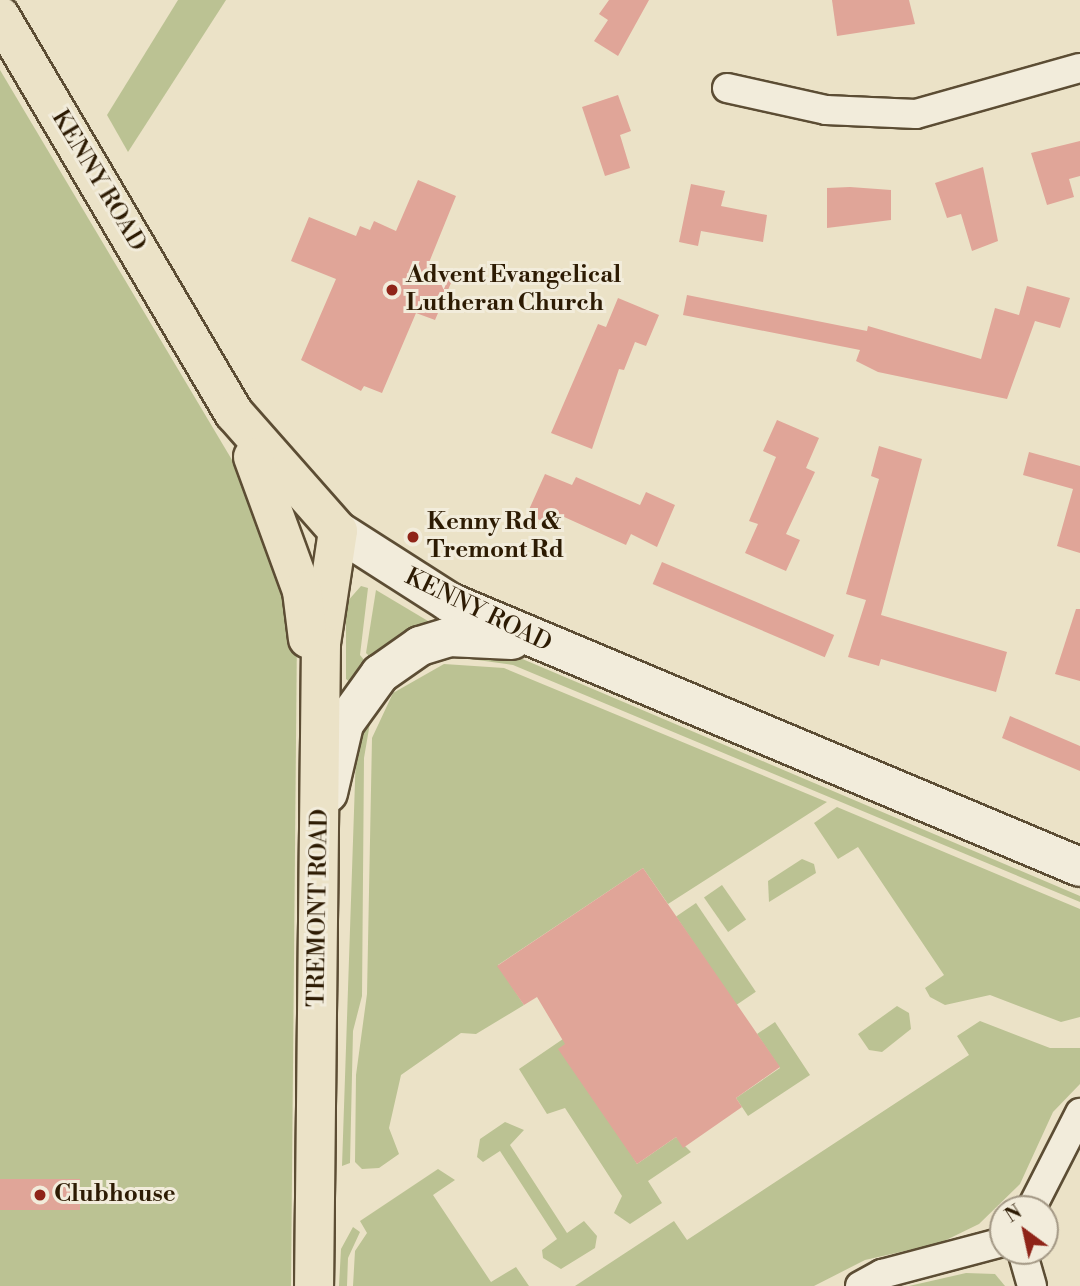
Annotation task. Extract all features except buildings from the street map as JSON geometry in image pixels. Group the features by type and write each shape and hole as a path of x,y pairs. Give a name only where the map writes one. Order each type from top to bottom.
{"main road":[{"name":"KENNY ROAD","path":"0,16 234,413 338,531 449,602 559,651 1080,867"},
{"path":"234,413 302,591 320,848"},
{"name":"TREMONT ROAD","path":"314,1286 321,644 338,531"},
{"path":"320,848 344,724 380,674 420,646 449,637 484,634 559,651"}],"street":[{"path":"727,88 826,110 916,114 1080,68"},
{"path":"1038,1195 1080,1113"},
{"path":"860,1286 882,1274 989,1246"},
{"path":"1026,1265 1032,1286"}],"green space":[{"path":"178,0 226,0 128,152 107,115"},
{"path":"0,70 260,507 297,631 291,1286 0,1286"},
{"path":"361,586 368,588 360,655 368,665 351,683 346,679 346,603"},
{"path":"376,590 433,624 374,661 366,653"},
{"path":"431,654 513,655 1080,896 1080,902 513,665 456,657 421,666"},
{"path":"444,664 504,668 827,802 668,904 643,868 498,965 524,1005 476,1034 461,1033 401,1075 389,1128 399,1154 379,1168 362,1169 355,1162 356,1075 367,994 372,738 393,693"},
{"path":"371,717 364,758 362,996 353,1031 350,1163 342,1166 356,752 358,727"},
{"path":"837,807 1080,909 1080,1017 1061,1022 990,995 945,1005 930,997 925,988 944,975 858,847 838,859 814,823"},
{"path":"802,859 814,864 816,873 769,902 768,881"},
{"path":"722,885 746,919 728,932 704,898"},
{"path":"696,903 756,992 736,1005 676,916"},
{"path":"897,1006 909,1013 911,1029 882,1052 869,1050 858,1034"},
{"path":"980,1021 1050,1048 1080,1048 1080,1084 1053,1112 1020,1184 1009,1195 989,1195 989,1214 979,1224 940,1243 865,1260 814,1286 575,1286 674,1221 687,1240 969,1055 957,1036"},
{"path":"775,1022 810,1075 748,1116 736,1098 780,1068 757,1034"},
{"path":"563,1039 637,1164 676,1137 691,1152 648,1181 662,1203 630,1224 614,1213 622,1196 565,1108 547,1114 519,1069"},
{"path":"505,1122 524,1130 510,1145 567,1233 584,1221 597,1236 595,1248 561,1269 543,1258 542,1250 557,1239 500,1151 483,1162 477,1157 480,1139"},
{"path":"438,1169 455,1180 433,1195 491,1282 516,1267 529,1286 353,1286 355,1251 367,1233 360,1221"},
{"path":"353,1227 360,1232 348,1258 347,1286 339,1286 341,1249"},
{"path":"966,1273 995,1274 1005,1286 909,1286"}],"place":[{"name":"Advent Evangelical Lutheran Church","path":"392,290"},
{"name":"Kenny Rd & Tremont Rd","path":"413,537"},
{"name":"Clubhouse","path":"40,1195"}]}
